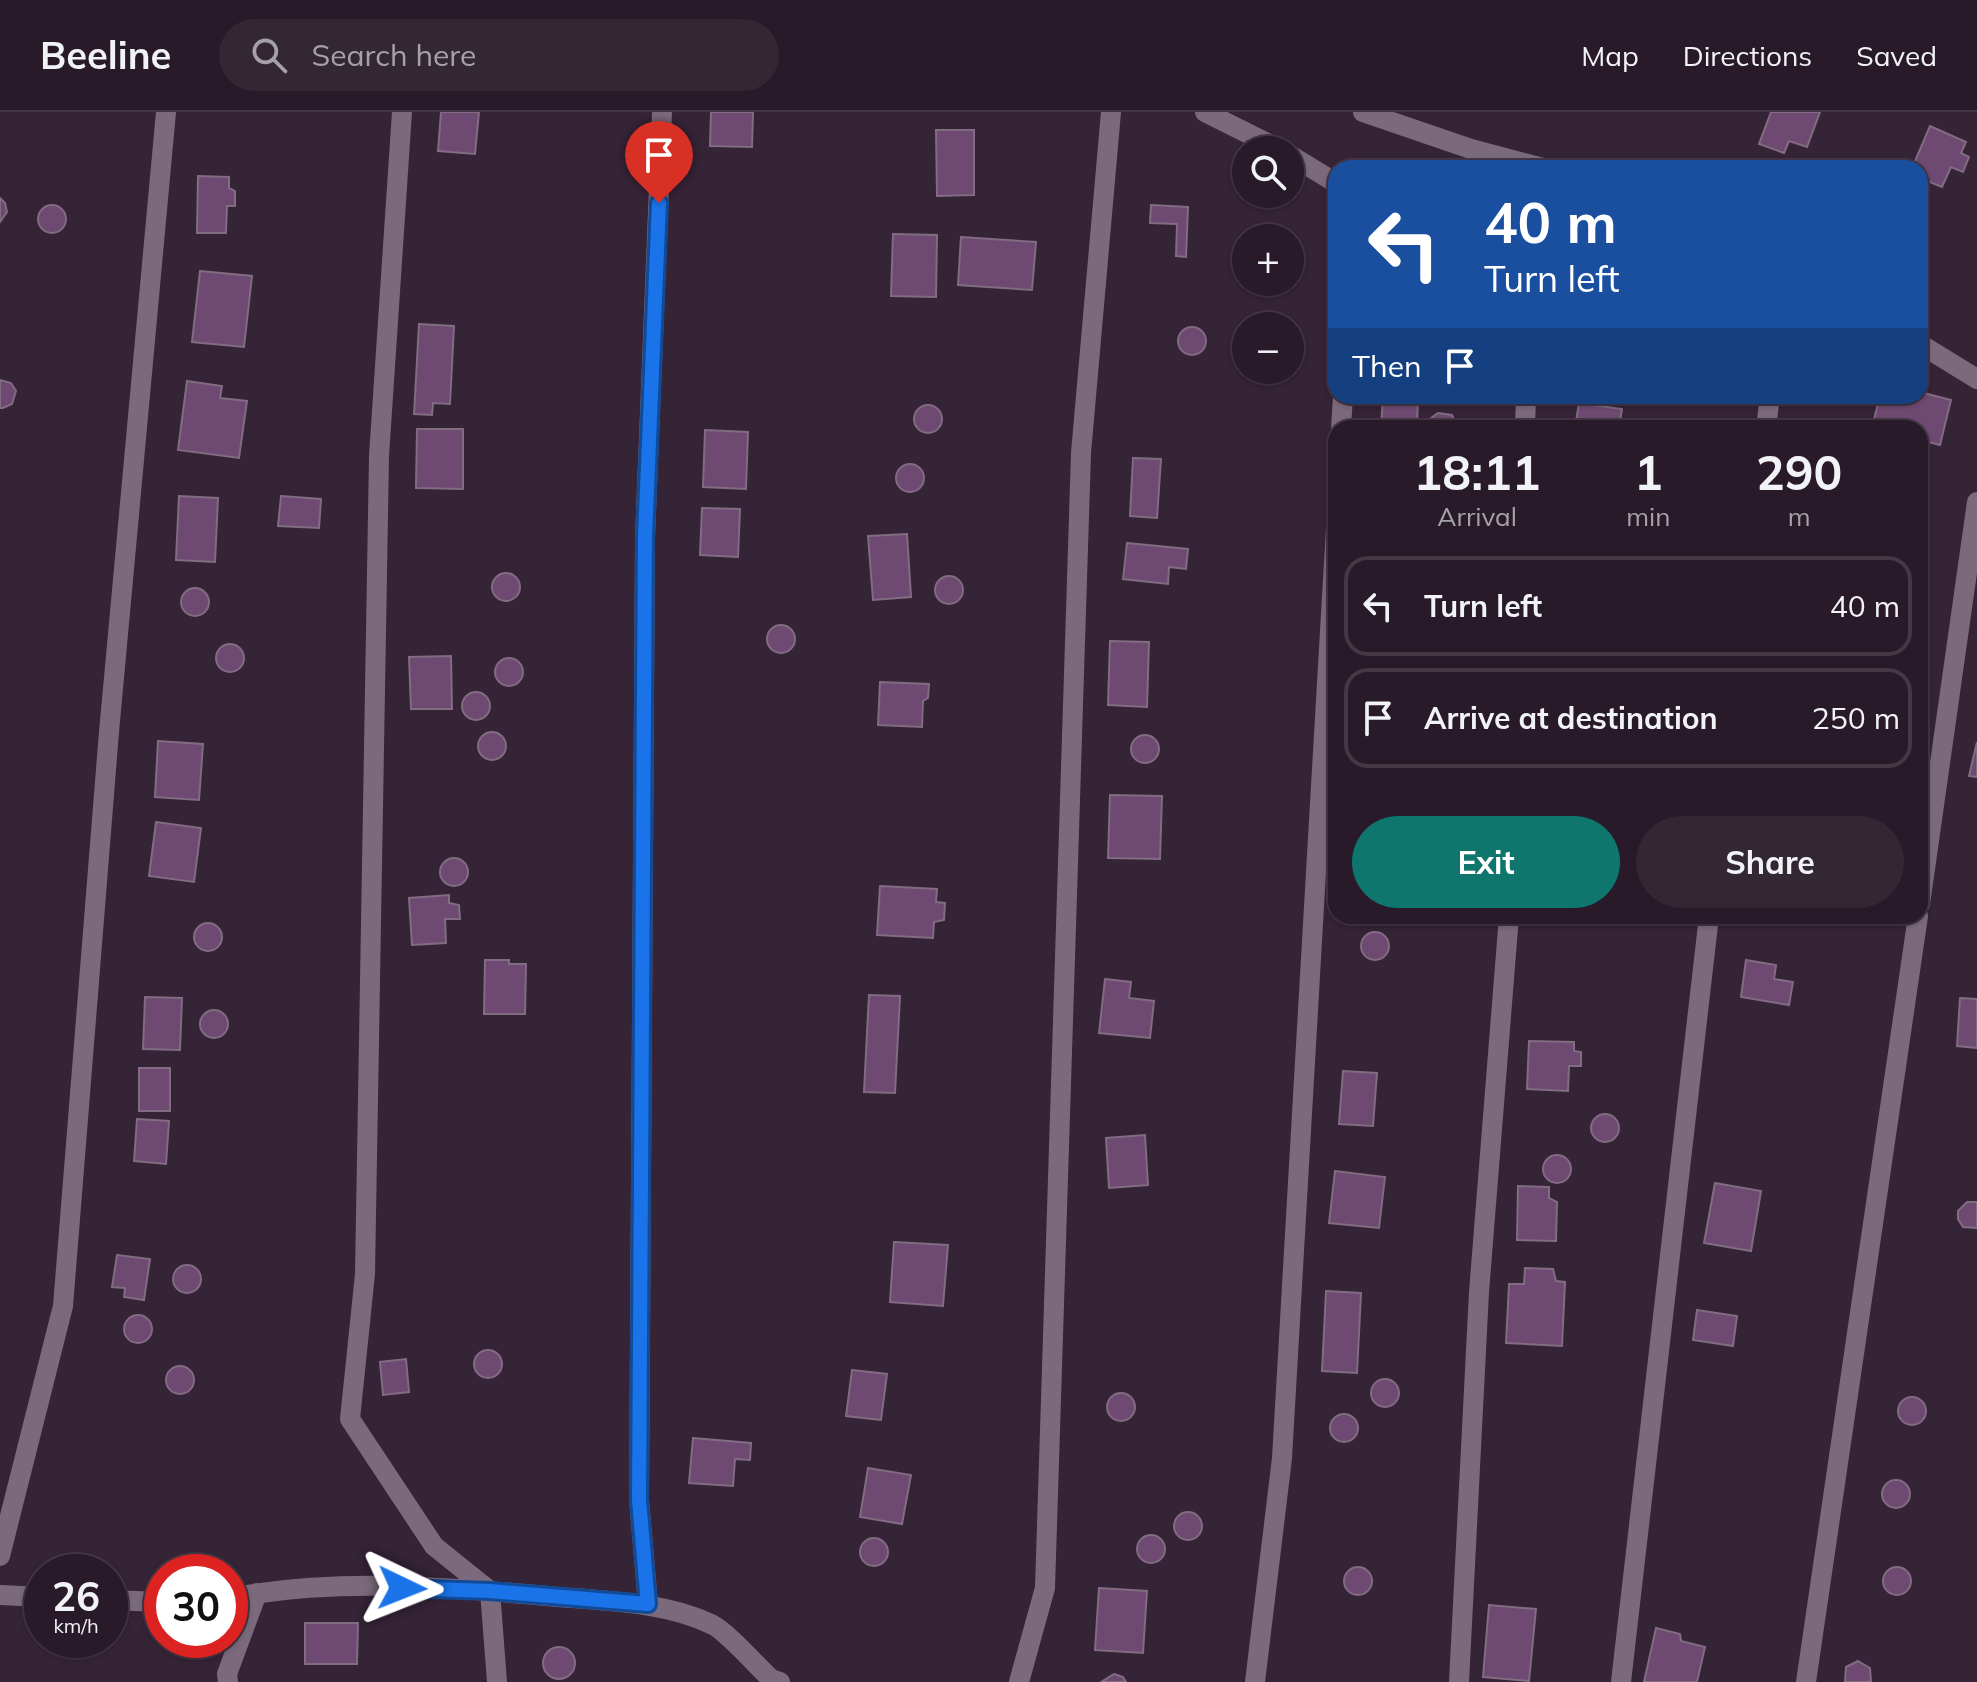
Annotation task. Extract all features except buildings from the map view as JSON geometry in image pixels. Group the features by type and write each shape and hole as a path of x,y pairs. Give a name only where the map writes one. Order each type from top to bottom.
{"street":[{"path":"0,1556 63,1306 109,732 166,112"},
{"path":"402,112 379,456 365,1274 350,1419 434,1546 490,1591 497,1682"},
{"path":"648,1604 639,1500 645,553 662,112"},
{"path":"1019,1682 1045,1588 1081,453 1111,112"},
{"path":"1205,112 1253,136"},
{"path":"1363,112 1513,160"},
{"path":"1304,164 1328,178"},
{"path":"1928,349 1977,379"},
{"path":"1928,848 1977,502"},
{"path":"1255,1682 1282,1458 1328,666"},
{"path":"1459,1682 1479,1292 1508,924"},
{"path":"1621,1682 1708,924"},
{"path":"1806,1682 1917,924"},
{"path":"248,1595 343,1586 490,1591 648,1604 714,1626 774,1681"},
{"path":"228,1682 227,1674 257,1593"},
{"path":"0,1595 24,1596"}],"route":[{"path":"402,1588 490,1591 648,1604 639,1500 645,537 659,203"}]}
